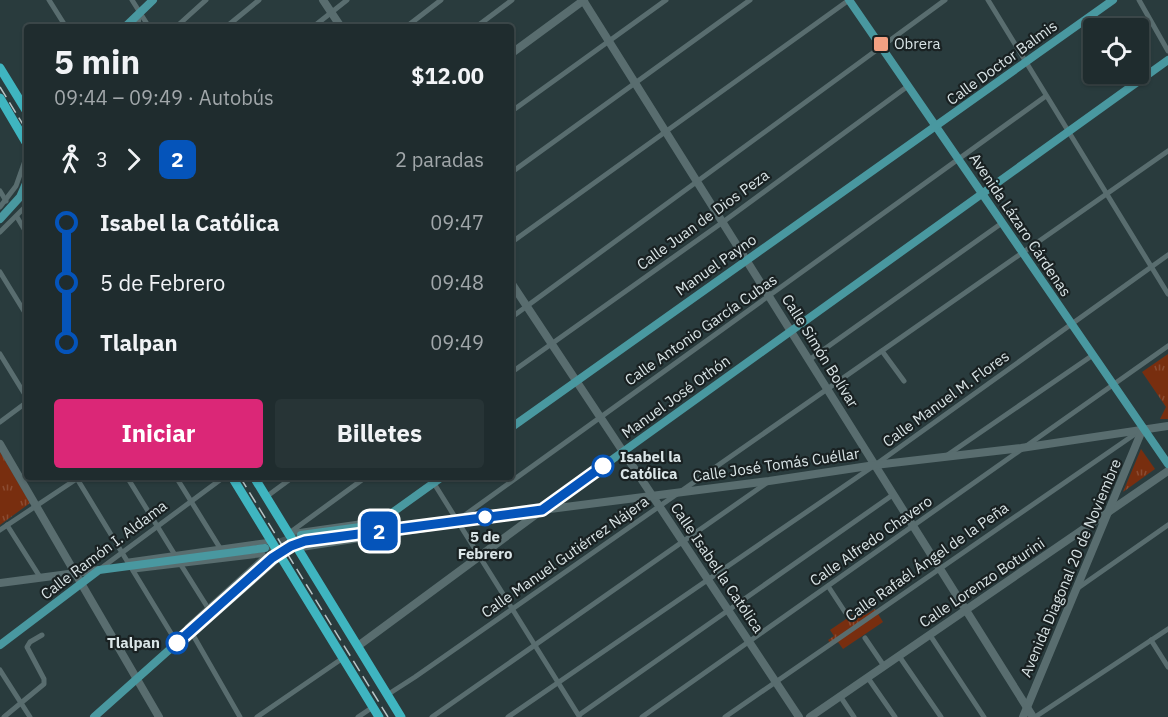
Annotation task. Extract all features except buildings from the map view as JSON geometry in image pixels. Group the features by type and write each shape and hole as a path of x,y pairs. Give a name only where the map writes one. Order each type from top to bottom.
{"highway":[{"path":"0,68 24,106"},
{"path":"0,98 24,139"},
{"path":"234,480 276,558 343,658 379,717"},
{"path":"256,480 288,533 301,542 357,646 401,717"}],"main road":[{"path":"128,24 153,0"},
{"name":"Avenida Lázaro Cárdenas","path":"849,0 1168,464"},
{"name":"Calle Doctor Balmis","path":"936,126 1113,0"},
{"name":"Manuel José Othón","path":"542,510 981,192 1168,60"},
{"name":"Manuel Payno","path":"514,426 936,126"},
{"path":"0,219 20,197 24,188"},
{"path":"301,542 371,526 414,497 434,480"},
{"name":"Calle José Tomás Cuéllar","path":"301,542 542,510"},
{"path":"99,570 268,544"},
{"path":"94,717 276,558"},
{"name":"Calle Ramón I. Aldama","path":"1,643 99,570"}],"street":[{"path":"49,0 64,24"},
{"path":"132,0 147,24"},
{"path":"179,24 206,0"},
{"path":"230,24 259,0"},
{"path":"323,0 339,24"},
{"path":"317,24 347,0"},
{"path":"410,24 441,0"},
{"path":"480,24 512,0"},
{"path":"514,52 584,0"},
{"name":"Calle Simón Bolívar","path":"584,0 1034,717"},
{"path":"514,110 666,0"},
{"path":"514,171 750,0"},
{"path":"514,241 849,0"},
{"path":"514,315 945,0"},
{"path":"988,0 1168,294"},
{"path":"1139,0 1168,51"},
{"path":"138,24 140,12"},
{"name":"Calle Juan de Dios Peza","path":"514,371 723,222 908,86"},
{"name":"Calle Antonio García Cubas","path":"514,479 1046,96"},
{"name":"Calle Manuel Gutiérrez Nájera","path":"387,694 416,677 1168,151"},
{"path":"0,207 16,186 24,163"},
{"path":"0,191 6,201"},
{"path":"0,232 24,208"},
{"path":"16,216 24,229"},
{"path":"809,360 1002,223"},
{"name":"Calle Manuel M. Flores","path":"508,717 875,465 1168,255"},
{"path":"0,272 24,311"},
{"name":"Calle Isabel la Católica","path":"514,287 799,717"},
{"name":"Calle Alfredo Chavero","path":"642,717 1168,346"},
{"path":"882,351 904,381"},
{"path":"0,354 24,393"},
{"path":"943,458 1093,356"},
{"path":"0,422 24,404"},
{"name":"Calle José Tomás Cuéllar","path":"542,510 875,465 1021,448 1168,426"},
{"name":"Avenida Diagonal 20 de Noviembre","path":"1023,717 1143,428"},
{"name":"Calle Rafaél Ángel de la Peña","path":"725,717 1143,428"},
{"path":"0,444 159,717"},
{"name":"Calle Lorenzo Boturini","path":"810,717 1168,471"},
{"path":"0,530 74,480"},
{"path":"78,480 177,643"},
{"path":"129,480 176,555"},
{"path":"178,480 220,548"},
{"name":"Calle Ramón I. Aldama","path":"99,570 220,480"},
{"path":"266,497 289,480"},
{"path":"288,533 362,480"},
{"path":"436,480 479,556 579,716 894,495"},
{"name":"Calle Antonio García Cubas","path":"458,520 513,480"},
{"path":"432,717 769,481"},
{"path":"288,533 371,521 384,515 401,502 414,497"},
{"name":"Manuel José Othón","path":"357,646 542,510"},
{"path":"8,525 40,577"},
{"path":"1076,589 1168,525"},
{"path":"131,566 176,555 268,544"},
{"path":"131,566 181,565 264,555 187,627 240,717"},
{"path":"181,565 208,608"},
{"path":"0,583 99,570"},
{"path":"828,586 845,612"},
{"path":"1034,717 1168,629"},
{"path":"4,717 44,684 44,679 27,647 30,642 42,635"},
{"path":"930,635 984,717"},
{"path":"865,638 884,666"},
{"path":"1151,640 1168,666"},
{"path":"899,656 941,717"},
{"path":"257,717 343,658"},
{"path":"0,670 30,717"},
{"path":"868,678 895,717"},
{"path":"840,696 854,717"},
{"path":"358,717 373,707"}],"green space":[{"path":"1168,354 1168,419 1160,419 1166,407 1142,372"},
{"path":"1141,449 1155,469 1123,492"},
{"path":"0,452 30,503 0,525"},
{"path":"861,609 865,615 875,609 883,622 843,649 838,642 832,645 828,640 834,636 830,630"}],"tunnel":[{"path":"268,547 298,536"},
{"path":"273,557 302,542"}],"railway":[{"path":"0,87 24,126"},
{"path":"242,480 388,717"}],"bus line":[{"name":"2","path":"177,643 272,558 291,546 305,541 542,510 603,466"}],"place":[{"name":"Obrera","path":"881,44"},
{"name":"Isabel la Católica","path":"603,466"},
{"name":"5 de Febrero","path":"485,517"},
{"name":"Tlalpan","path":"177,643"}]}
